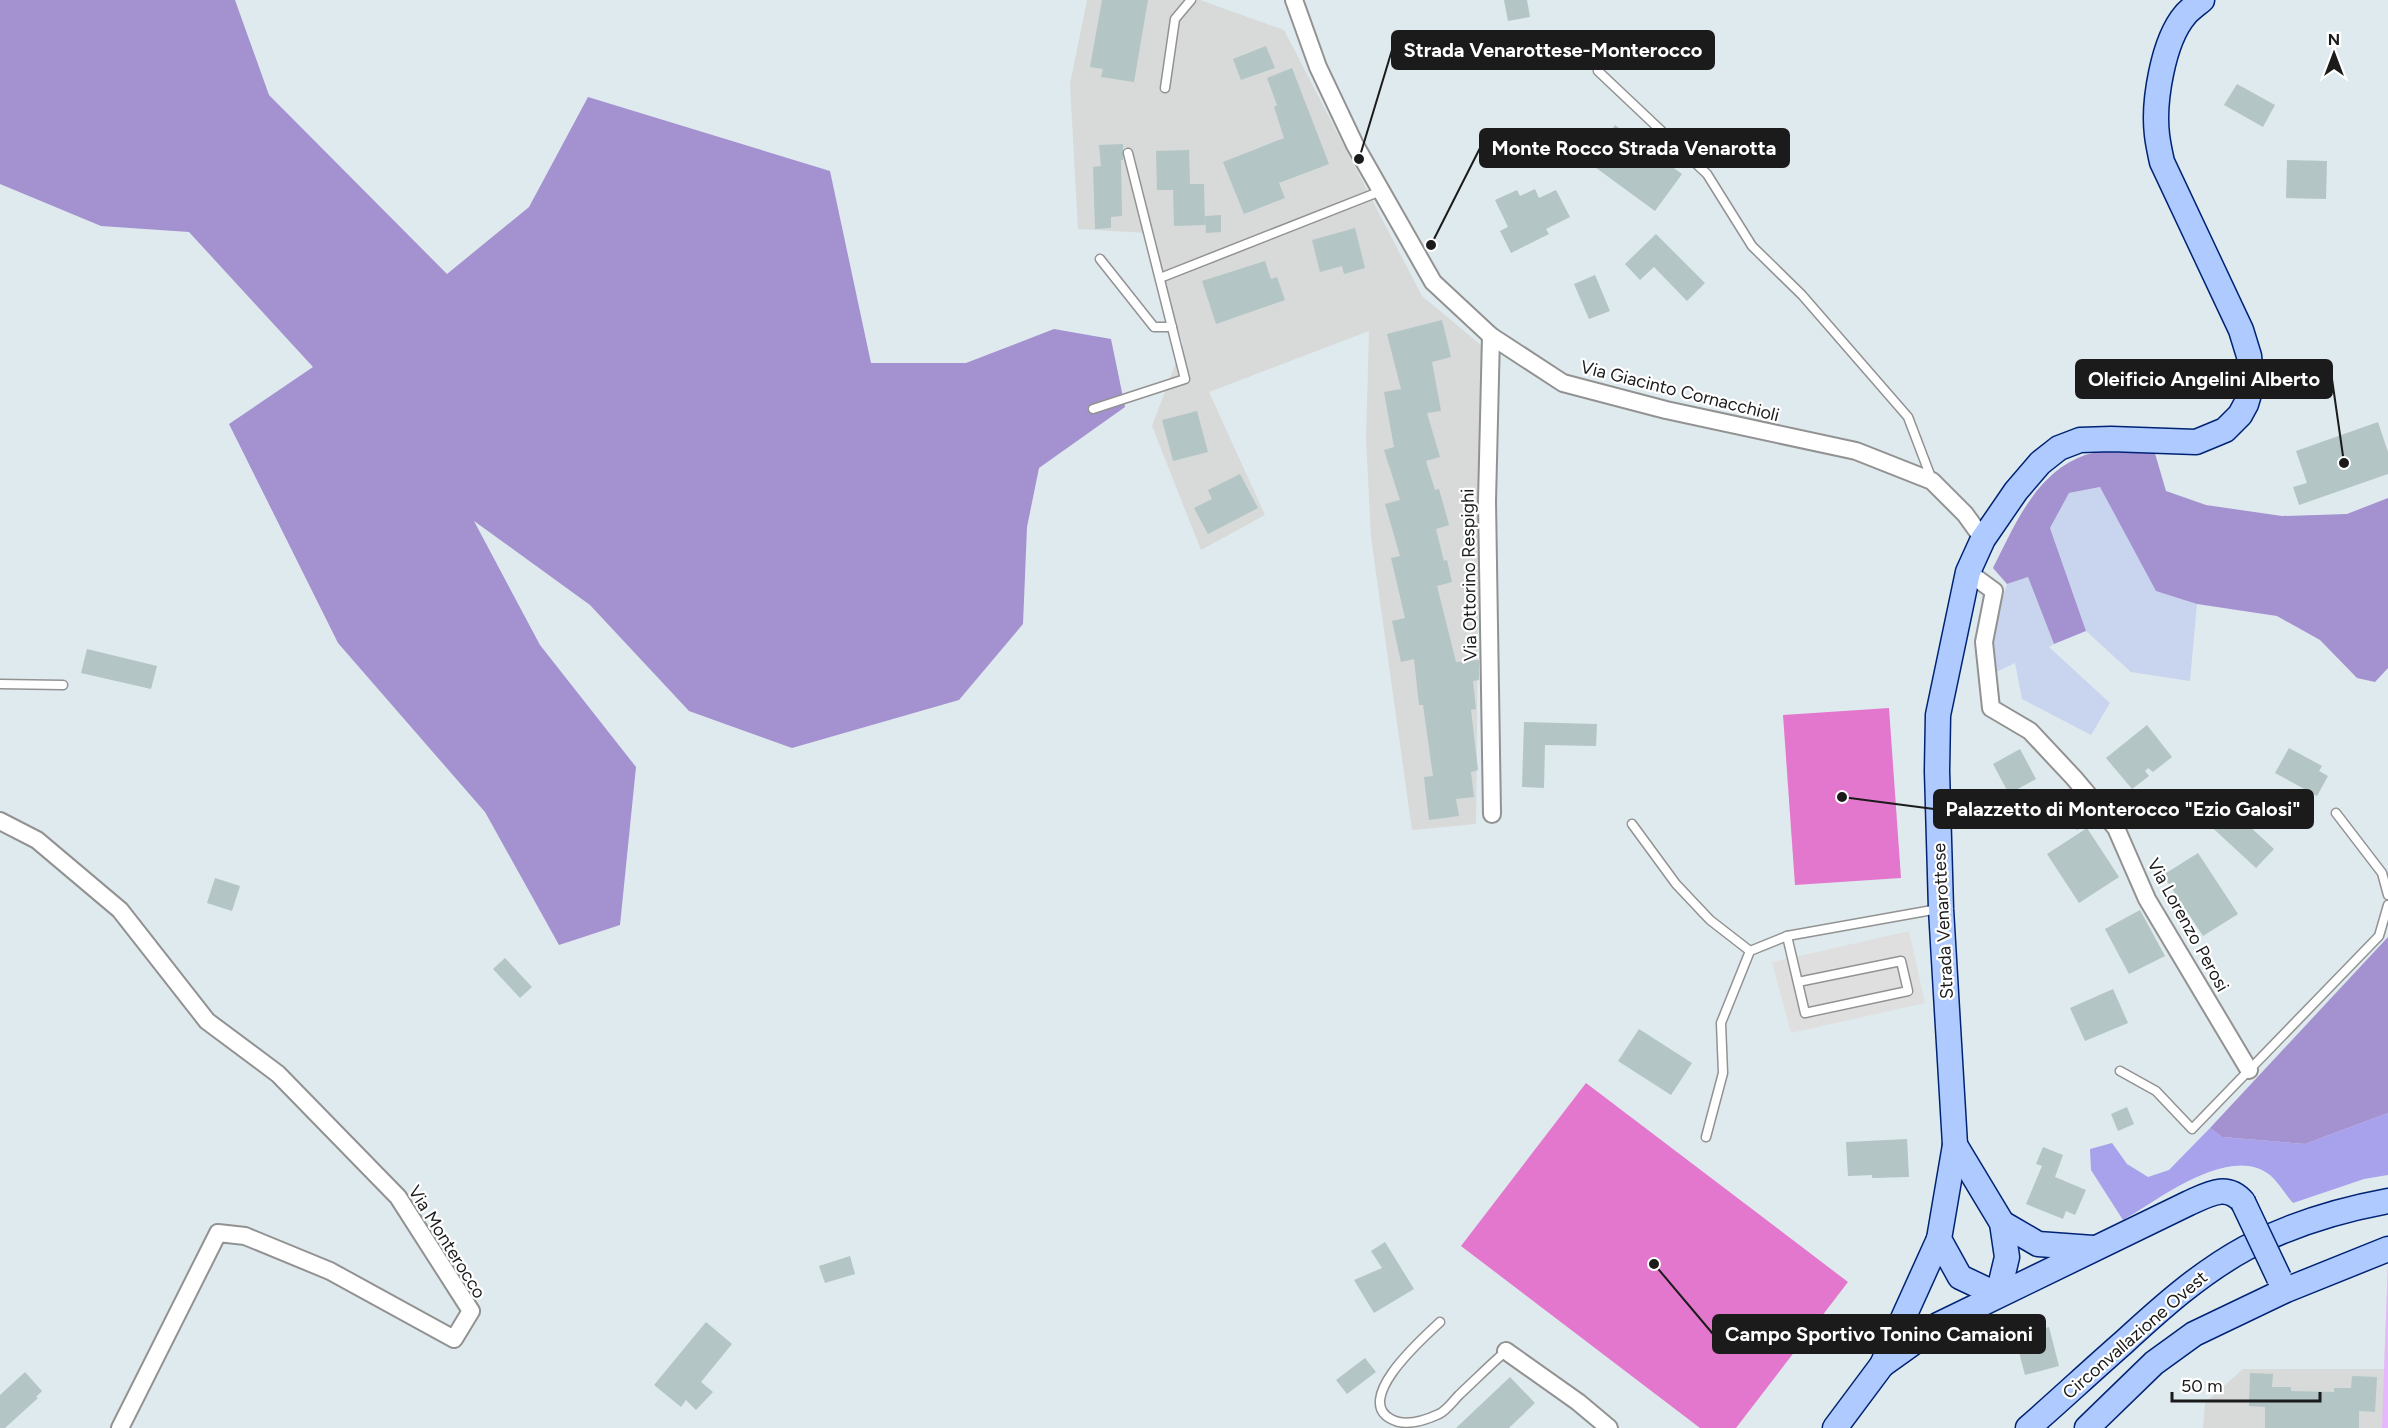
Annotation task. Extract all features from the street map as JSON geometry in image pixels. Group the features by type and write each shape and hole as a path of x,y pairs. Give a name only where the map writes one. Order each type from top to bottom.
{"main road":[{"name":"Strada Venarottese","path":"1835,1428 1882,1365 1939,1239 1955,1144 1941,909 1937,771 1938,715 1968,572 1988,533 2016,491 2040,463 2059,448 2080,440 2196,442 2225,430 2240,415 2252,384 2251,368 2241,330 2162,162 2157,134 2158,94 2171,41 2185,14 2202,0"},
{"name":"Strada Venarottese","path":"1955,1144 2002,1223 2007,1257 1998,1295"},
{"name":"Strada Venarottese","path":"1882,1365 1938,1325 2215,1192 2236,1194 2243,1202 2282,1284"},
{"name":"Circonvallazione Ovest","path":"2028,1428 2151,1317 2202,1276 2246,1248 2298,1225 2347,1209 2388,1201"},
{"name":"Strada Venarottese","path":"2002,1223 2038,1244 2095,1249"},
{"path":"1939,1239 1960,1276 1998,1295"},
{"path":"2087,1428 2154,1363 2194,1334 2282,1284 2388,1249"}],"street":[{"name":"Via Giacinto Cornacchioli","path":"1293,0 1318,67 1355,146 1433,282 1491,336 1563,383 1666,410 1856,451 1932,481 1988,533"},
{"name":"Via Ottorino Respighi","path":"1491,336 1487,501 1491,814"},
{"name":"Via Lorenzo Perosi","path":"1968,572 1994,591 1984,642 1991,708 2030,731 2116,828 2147,899 2248,1070"},
{"name":"Via Monterocco","path":"0,821 37,840 120,910 207,1021 278,1074 398,1197 471,1311 454,1339 330,1271 245,1236 218,1233 120,1428"},
{"path":"1506,1351 1578,1402 1609,1428"}],"lane":[{"path":"1165,88 1176,19 1191,0"},
{"path":"1598,71 1707,174 1752,246 1802,295 1908,417 1932,481"},
{"path":"1093,410 1185,378 1128,153"},
{"path":"1160,278 1381,190"},
{"path":"1100,259 1154,327 1172,327"},
{"path":"0,684 63,685"},
{"path":"2336,813 2382,873 2388,895"},
{"path":"1632,824 1676,884 1710,920 1750,951"},
{"path":"2120,1071 2157,1091 2192,1129 2379,936 2388,905"},
{"path":"1706,1137 1724,1073 1721,1023 1750,951 1787,936 1941,909"},
{"path":"1787,936 1805,1013 1908,991 1901,961 1798,982"},
{"path":"1440,1322 1401,1360 1381,1395 1380,1408 1387,1417 1396,1422 1416,1422 1441,1413 1506,1351"}],"shaded area":[{"path":"0,0 235,0 269,95 447,274 529,207 588,97 830,171 871,363 966,363 1054,329 1111,339 1125,407 1039,468 1027,527 1023,624 959,700 792,748 689,711 590,605 474,521 540,645 636,767 620,925 559,945 485,812 338,643 229,424 313,367 189,232 101,226 0,184"},
{"path":"1087,0 1200,0 1284,30 1422,296 1481,345 1476,824 1412,830 1371,537 1366,439 1369,331 1209,392 1265,515 1201,550 1152,426 1183,344 1147,233 1078,229 1070,84"},
{"path":"2154,450 2166,491 2206,505 2282,516 2347,514 2388,498 2388,668 2375,682 2357,678 2320,640 2277,616 2197,604 2156,591 2100,487 2069,493 2050,528 2086,631 2054,644 2028,577 2007,584 1993,568 2010,535 2040,487 2068,463 2092,453"},
{"path":"2101,487 2156,590 2197,604 2190,681 2131,672 2086,631 2050,528 2069,493"},
{"path":"2028,577 2054,644 2049,647 2110,703 2091,735 2022,699 2015,663 1994,673 1990,637 2007,584"},
{"path":"1889,708 1901,878 1795,885 1783,715"},
{"path":"1909,931 1925,1003 1791,1033 1772,962"},
{"path":"2388,937 2388,1113 2305,1144 2222,1137 2210,1128"},
{"path":"1586,1083 1848,1282 1736,1428 1700,1428 1461,1246"},
{"path":"2388,1113 2388,1175 2364,1179 2293,1203 2270,1175 2254,1167 2235,1166 2215,1170 2195,1178 2123,1220 2091,1170 2090,1149 2112,1143 2127,1164 2148,1177 2169,1170 2210,1128 2222,1137 2305,1144"},
{"path":"2388,1262 2388,1428 2203,1428 2205,1403 2243,1369 2384,1369"},
{"path":"2388,1262 2388,1428 2382,1428"}],"building":[{"path":"1102,0 1148,0 1134,82 1101,77 1103,69 1090,67"},
{"path":"1504,0 1527,0 1530,17 1508,21"},
{"path":"1266,46 1275,68 1241,80 1233,59"},
{"path":"1292,68 1329,164 1279,183 1285,198 1244,214 1223,162 1284,138 1274,107 1277,105 1267,78"},
{"path":"2237,84 2275,105 2263,127 2224,105"},
{"path":"1615,125 1682,174 1655,211 1588,162"},
{"path":"1123,144 1122,216 1111,217 1111,228 1095,229 1093,167 1101,166 1099,145"},
{"path":"1189,150 1190,184 1204,184 1205,225 1174,226 1173,190 1157,190 1156,151"},
{"path":"2287,160 2327,161 2326,199 2286,198"},
{"path":"1535,189 1539,198 1556,190 1570,217 1546,229 1549,234 1511,253 1500,231 1508,227 1495,200 1517,190 1520,196"},
{"path":"1221,215 1221,232 1206,233 1205,216"},
{"path":"1355,228 1365,268 1344,274 1342,266 1320,272 1312,240"},
{"path":"1656,234 1705,283 1687,301 1654,267 1640,280 1625,264"},
{"path":"1265,261 1271,279 1277,277 1285,300 1216,324 1202,281"},
{"path":"1595,275 1610,311 1589,319 1574,284"},
{"path":"1442,320 1451,357 1432,362 1441,411 1427,413 1440,457 1426,461 1435,490 1439,489 1449,525 1436,529 1452,582 1437,586 1456,662 1479,660 1479,680 1473,681 1476,709 1471,710 1478,770 1471,772 1474,797 1456,799 1459,816 1429,820 1424,777 1433,776 1423,705 1419,705 1414,659 1401,662 1392,621 1405,618 1391,558 1400,556 1385,504 1400,500 1384,450 1394,447 1384,392 1401,389 1387,334"},
{"path":"1197,411 1208,452 1173,461 1162,420"},
{"path":"2378,422 2388,452 2388,474 2299,505 2293,487 2307,483 2296,451"},
{"path":"1240,474 1258,508 1208,534 1194,508 1212,499 1208,490"},
{"path":"87,649 157,666 151,689 81,673"},
{"path":"1524,722 1597,724 1596,746 1545,745 1544,788 1522,787"},
{"path":"2147,725 2172,757 2153,772 2148,768 2145,771 2149,776 2132,789 2106,758"},
{"path":"2289,748 2322,766 2319,771 2328,776 2317,796 2275,773"},
{"path":"2020,749 2036,779 2009,794 1993,764"},
{"path":"2229,793 2255,816 2247,824 2274,849 2256,868 2204,820"},
{"path":"2080,801 2095,819 2077,830 2064,810"},
{"path":"2087,828 2119,877 2079,903 2047,854"},
{"path":"2198,853 2238,914 2203,936 2163,875"},
{"path":"215,878 240,886 232,911 207,903"},
{"path":"2140,910 2165,956 2129,974 2105,929"},
{"path":"505,958 532,987 520,998 493,969"},
{"path":"2113,989 2128,1023 2085,1041 2070,1008"},
{"path":"1639,1029 1692,1063 1671,1095 1618,1061"},
{"path":"2127,1107 2134,1124 2118,1131 2111,1114"},
{"path":"1907,1139 1909,1177 1848,1176 1846,1142"},
{"path":"2043,1147 2063,1155 2055,1177 2086,1190 2075,1215 2066,1211 2063,1219 2026,1204 2042,1166 2036,1164"},
{"path":"1385,1242 1414,1289 1374,1313 1354,1280 1382,1268 1371,1251"},
{"path":"850,1256 855,1274 825,1283 819,1266"},
{"path":"706,1322 732,1344 701,1382 713,1392 696,1410 686,1400 681,1407 654,1385"},
{"path":"2049,1327 2059,1366 2025,1375 2016,1341 2028,1338 2026,1333"},
{"path":"1365,1358 1376,1372 1347,1394 1336,1380"},
{"path":"25,1372 42,1391 36,1397 38,1398 5,1428 0,1428 0,1395"},
{"path":"2250,1373 2273,1374 2272,1387 2291,1387 2291,1391 2334,1392 2334,1388 2351,1388 2352,1376 2377,1377 2375,1412 2359,1411 2359,1428 2265,1428 2265,1407 2249,1406"},
{"path":"1510,1377 1535,1403 1509,1428 1456,1428"}],"place":[{"name":"Strada Venarottese-Monterocco","path":"1359,159"},
{"name":"Monte Rocco Strada Venarotta","path":"1431,245"},
{"name":"Oleificio Angelini Alberto","path":"2344,463"},
{"name":"Palazzetto di Monterocco \"Ezio Galosi\"","path":"1842,797"},
{"name":"Campo Sportivo Tonino Camaioni","path":"1654,1264"}]}
